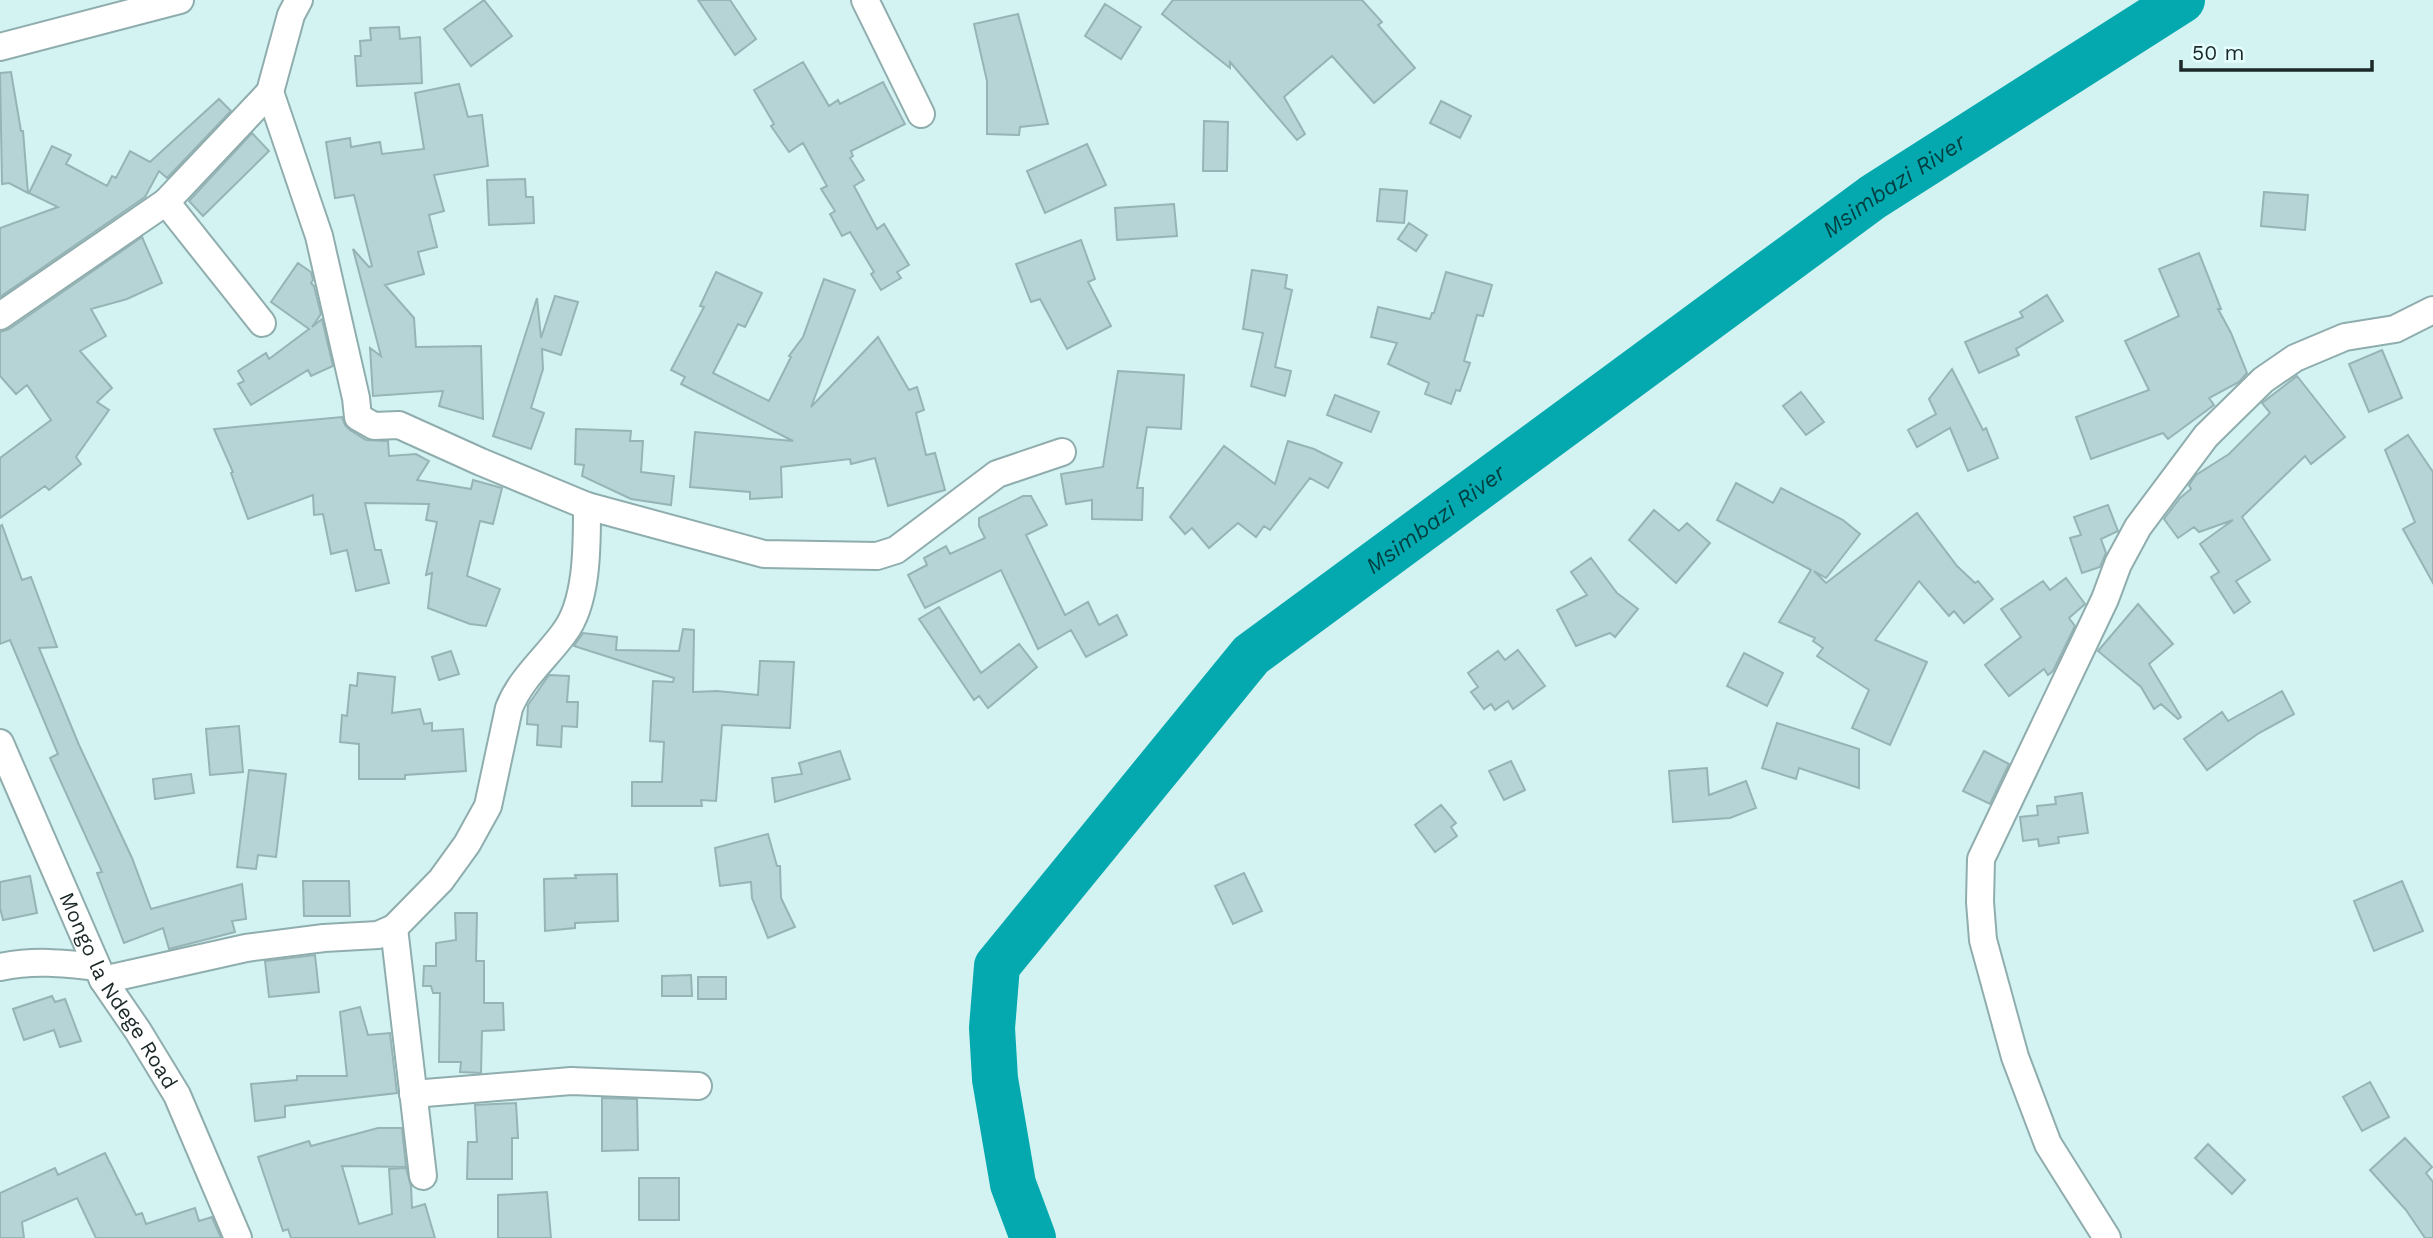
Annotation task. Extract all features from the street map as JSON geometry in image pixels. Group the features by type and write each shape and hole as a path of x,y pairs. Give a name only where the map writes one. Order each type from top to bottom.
{"street":[{"path":"0,47 180,0"},
{"path":"0,316 166,202 270,92 291,15 299,0"},
{"path":"864,0 921,114"},
{"path":"270,92 319,236 358,417 374,426 399,425 587,506 764,554 877,556 895,550 997,474 1062,452"},
{"path":"166,202 262,323"},
{"path":"2107,1238 2048,1143 2015,1057 1983,940 1981,859 2128,545 2138,527 2206,436 2263,380 2295,358 2345,337 2395,328 2433,310"},
{"path":"0,967 50,961 100,973 246,948 378,934 394,928 441,880 467,844 488,806 513,698 520,685 573,621 583,580 587,506"},
{"name":"Mongo la Ndege Road","path":"0,743 100,973 177,1096 238,1238"},
{"path":"394,928 423,1176"},
{"path":"413,1094 571,1081 698,1086"}],"building":[{"path":"484,0 512,36 471,66 444,29"},
{"path":"698,0 730,0 756,39 735,55"},
{"path":"1173,0 1362,0 1382,22 1378,25 1415,68 1374,103 1332,56 1284,97 1305,134 1297,140 1230,62 1230,68 1162,14"},
{"path":"1105,4 1141,27 1121,59 1085,36"},
{"path":"1018,14 1048,124 1020,127 1019,135 987,134 987,81 974,24"},
{"path":"399,27 400,39 420,37 422,83 357,86 355,56 361,56 360,41 371,40 370,28"},
{"path":"803,62 829,106 838,100 840,104 883,82 905,124 851,151 853,156 850,158 864,180 854,186 877,229 884,224 909,265 897,272 901,278 881,290 871,274 874,272 850,232 842,236 830,214 835,211 821,189 827,186 803,143 789,152 771,126 774,124 754,90"},
{"path":"11,72 23,131 28,193 9,183 2,184 0,73"},
{"path":"459,84 468,117 482,115 488,166 434,175 444,211 429,215 437,247 418,252 424,274 385,285 414,318 416,347 481,346 483,419 439,406 443,391 373,396 370,348 381,356 353,249 369,267 372,266 354,195 335,198 326,142 350,138 351,147 380,142 382,154 424,149 415,93"},
{"path":"219,99 231,111 167,178 159,171 145,197 0,297 0,228 58,207 29,193 52,146 71,155 66,164 107,186 112,176 116,178 130,151 150,162"},
{"path":"1441,101 1471,116 1460,138 1430,123"},
{"path":"1204,121 1228,122 1227,171 1203,171"},
{"path":"252,133 269,151 203,216 189,201"},
{"path":"1087,144 1106,185 1045,213 1027,171"},
{"path":"525,179 526,197 533,197 534,223 489,225 487,180"},
{"path":"1380,189 1407,191 1404,223 1377,221"},
{"path":"2264,192 2308,195 2305,230 2261,226"},
{"path":"1174,204 1177,236 1117,240 1115,208"},
{"path":"1409,223 1427,235 1416,251 1398,239"},
{"path":"142,237 162,283 127,299 91,309 106,336 80,351 112,388 97,402 109,410 76,457 81,464 49,490 45,486 0,518 0,458 51,420 27,385 16,394 0,376 0,332 9,329"},
{"path":"1081,240 1095,279 1088,282 1111,326 1067,349 1040,299 1031,302 1016,264"},
{"path":"2199,253 2221,309 2218,309 2247,373 2239,382 2209,398 2214,405 2168,439 2163,433 2091,459 2076,417 2149,390 2125,341 2179,316 2159,269"},
{"path":"298,263 311,272 311,283 321,314 312,327 322,319 333,366 311,376 308,370 251,405 238,384 244,381 238,371 266,353 269,359 309,329 271,302"},
{"path":"1252,270 1287,275 1285,288 1292,290 1275,367 1291,371 1285,396 1251,386 1263,333 1243,329"},
{"path":"716,272 762,293 745,327 738,324 713,373 769,401 791,357 789,356 803,337 824,279 855,290 811,407 878,337 909,390 917,387 924,410 916,413 926,455 935,453 945,490 888,506 875,458 851,464 850,459 781,467 782,497 750,499 750,492 690,487 695,432 793,441 681,384 685,377 671,370 704,307 700,306"},
{"path":"1446,272 1492,285 1483,316 1477,315 1464,361 1470,363 1460,391 1456,390 1451,404 1425,394 1429,383 1388,364 1397,343 1371,337 1378,307 1430,319"},
{"path":"2047,295 2063,321 2016,349 2019,355 1979,373 1965,342 2023,317 2020,312"},
{"path":"555,296 578,302 561,355 542,349 543,369 531,408 544,413 531,449 493,436 537,298 541,338"},
{"path":"2382,350 2402,398 2369,412 2349,364"},
{"path":"1952,369 1983,430 1986,428 1998,458 1968,471 1950,428 1917,447 1908,430 1936,414 1929,399"},
{"path":"1118,371 1184,375 1181,429 1147,427 1137,488 1143,488 1142,520 1092,519 1092,500 1066,504 1061,474 1103,467"},
{"path":"2297,376 2345,437 2311,464 2305,456 2242,517 2270,560 2236,581 2250,602 2234,613 2211,577 2219,572 2200,544 2233,520 2199,532 2194,527 2178,538 2164,519 2180,498 2191,489 2189,485 2196,475 2229,454 2270,413 2262,403"},
{"path":"1801,392 1824,422 1806,435 1783,406"},
{"path":"1335,395 1379,412 1371,432 1327,415"},
{"path":"342,417 350,430 366,440 388,441 389,456 416,454 429,461 417,480 471,489 473,480 502,488 493,524 480,521 467,576 500,589 486,626 470,624 428,608 432,573 426,575 437,522 426,520 429,504 365,503 375,550 381,550 389,583 356,591 347,550 331,554 323,514 314,515 313,495 248,519 231,473 233,472 214,429"},
{"path":"576,429 631,431 630,441 643,441 641,472 674,476 671,505 631,499 582,476 584,465 575,464"},
{"path":"2408,435 2433,472 2433,583 2403,529 2415,522 2385,450"},
{"path":"1288,441 1314,449 1342,463 1328,488 1310,478 1270,530 1264,526 1256,537 1238,523 1209,548 1192,528 1185,534 1170,517 1224,446 1275,484"},
{"path":"1736,483 1773,503 1781,488 1843,520 1860,534 1826,578 1814,571 1826,583 1917,513 1957,566 1975,583 1978,581 1993,599 1964,623 1954,611 1949,616 1919,581 1875,640 1927,662 1890,745 1852,728 1869,690 1817,656 1823,648 1813,641 1815,638 1779,622 1811,570 1717,520"},
{"path":"1023,496 1031,496 1047,525 1026,535 1065,615 1088,602 1099,625 1117,615 1127,635 1086,657 1071,630 1038,649 1001,570 925,608 908,575 927,565 924,558 946,546 950,554 985,538 979,526 979,518"},
{"path":"2108,505 2118,531 2101,539 2106,553 2100,567 2082,573 2070,538 2081,535 2074,517"},
{"path":"1654,510 1679,531 1687,523 1710,543 1676,583 1629,540"},
{"path":"2,525 22,580 31,577 57,647 39,648 79,745 132,858 151,909 242,884 246,919 232,921 235,932 169,949 163,928 124,943 97,873 102,872 50,758 58,754 10,640 0,644"},
{"path":"1591,558 1617,593 1638,609 1615,637 1610,633 1576,646 1557,610 1587,595 1571,572"},
{"path":"2066,578 2085,604 2069,618 2075,626 2053,671 2048,675 2044,669 2009,696 1985,665 2021,637 2001,609 2043,581 2050,590"},
{"path":"2138,604 2173,644 2149,664 2181,717 2178,719 2161,704 2154,709 2141,687 2098,651"},
{"path":"939,607 981,673 1019,644 1037,667 988,708 979,696 974,700 919,619"},
{"path":"683,629 694,630 693,692 717,691 758,695 760,661 794,662 790,728 722,725 716,801 701,800 702,806 632,806 632,782 662,782 664,742 650,741 653,681 673,682 674,678 574,646 583,633 617,637 616,650 679,651"},
{"path":"1518,650 1545,686 1513,709 1508,701 1495,710 1491,704 1484,709 1471,692 1478,687 1468,673 1498,651 1505,660"},
{"path":"451,651 459,674 439,680 432,657"},
{"path":"1744,653 1783,673 1767,706 1727,686"},
{"path":"358,673 395,677 392,713 420,709 424,724 432,723 432,731 463,729 466,771 405,775 405,779 359,779 359,744 340,742 342,715 347,716 350,685 357,686"},
{"path":"549,675 569,676 567,702 578,702 577,727 562,726 561,747 537,745 538,725 527,724 528,705"},
{"path":"2282,691 2294,714 2259,733 2207,770 2184,739 2222,712 2228,721"},
{"path":"1777,723 1859,749 1859,788 1799,768 1796,779 1762,768"},
{"path":"239,726 243,772 210,775 206,729"},
{"path":"840,751 850,779 775,802 772,778 802,774 799,763"},
{"path":"1984,751 2009,764 1990,804 1963,791"},
{"path":"1511,761 1525,790 1504,800 1489,771"},
{"path":"1707,768 1709,795 1746,781 1756,808 1730,818 1673,822 1669,771"},
{"path":"249,770 286,774 276,857 258,855 256,869 237,867"},
{"path":"191,774 194,793 155,799 153,779"},
{"path":"2082,793 2088,833 2058,837 2059,843 2039,846 2038,839 2023,841 2020,817 2038,815 2037,806 2056,804 2055,797"},
{"path":"1441,805 1456,823 1451,827 1457,836 1435,852 1415,825"},
{"path":"768,834 777,866 780,866 781,898 795,927 768,938 752,898 751,882 720,886 715,848"},
{"path":"1244,873 1262,911 1233,924 1215,886"},
{"path":"617,874 618,921 575,923 575,928 545,931 544,879"},
{"path":"30,876 37,913 3,920 0,882"},
{"path":"303,881 349,881 350,916 304,916"},
{"path":"2402,881 2423,931 2374,951 2354,901"},
{"path":"455,913 477,913 476,961 484,961 484,1003 503,1003 504,1030 482,1031 481,1073 460,1072 461,1062 439,1062 440,993 433,993 431,986 423,986 424,966 436,966 436,943 456,940"},
{"path":"315,955 319,992 269,997 265,961"},
{"path":"691,975 692,996 662,996 662,976"},
{"path":"698,977 726,977 726,999 698,999"},
{"path":"52,996 55,1002 65,999 81,1041 60,1047 54,1030 24,1040 13,1009"},
{"path":"360,1007 368,1035 390,1033 397,1093 285,1106 285,1117 255,1121 251,1084 297,1080 297,1076 347,1076 340,1012"},
{"path":"2370,1082 2389,1117 2362,1131 2343,1097"},
{"path":"602,1098 637,1099 638,1150 602,1151"},
{"path":"516,1103 518,1138 512,1138 512,1179 467,1179 468,1142 477,1142 475,1105"},
{"path":"378,1128 402,1128 406,1167 342,1166 359,1224 392,1214 389,1169 406,1168 411,1186 412,1208 425,1204 435,1238 291,1238 288,1229 283,1231 258,1157 309,1141 311,1146"},
{"path":"2405,1138 2432,1167 2426,1173 2433,1182 2433,1238 2425,1238 2406,1210 2370,1170"},
{"path":"2208,1144 2245,1180 2232,1194 2195,1158"},
{"path":"105,1153 136,1215 142,1213 146,1224 195,1208 199,1221 212,1217 221,1238 96,1238 77,1198 22,1222 24,1238 0,1238 0,1193 55,1168 58,1175"},
{"path":"639,1178 679,1178 679,1220 639,1220"},
{"path":"547,1192 551,1238 498,1238 498,1195"}],"waterway":[{"name":"Msimbazi River","path":"1033,1238 1013,1184 995,1079 992,1028 997,966 1251,655 1873,197 2182,0"}]}
